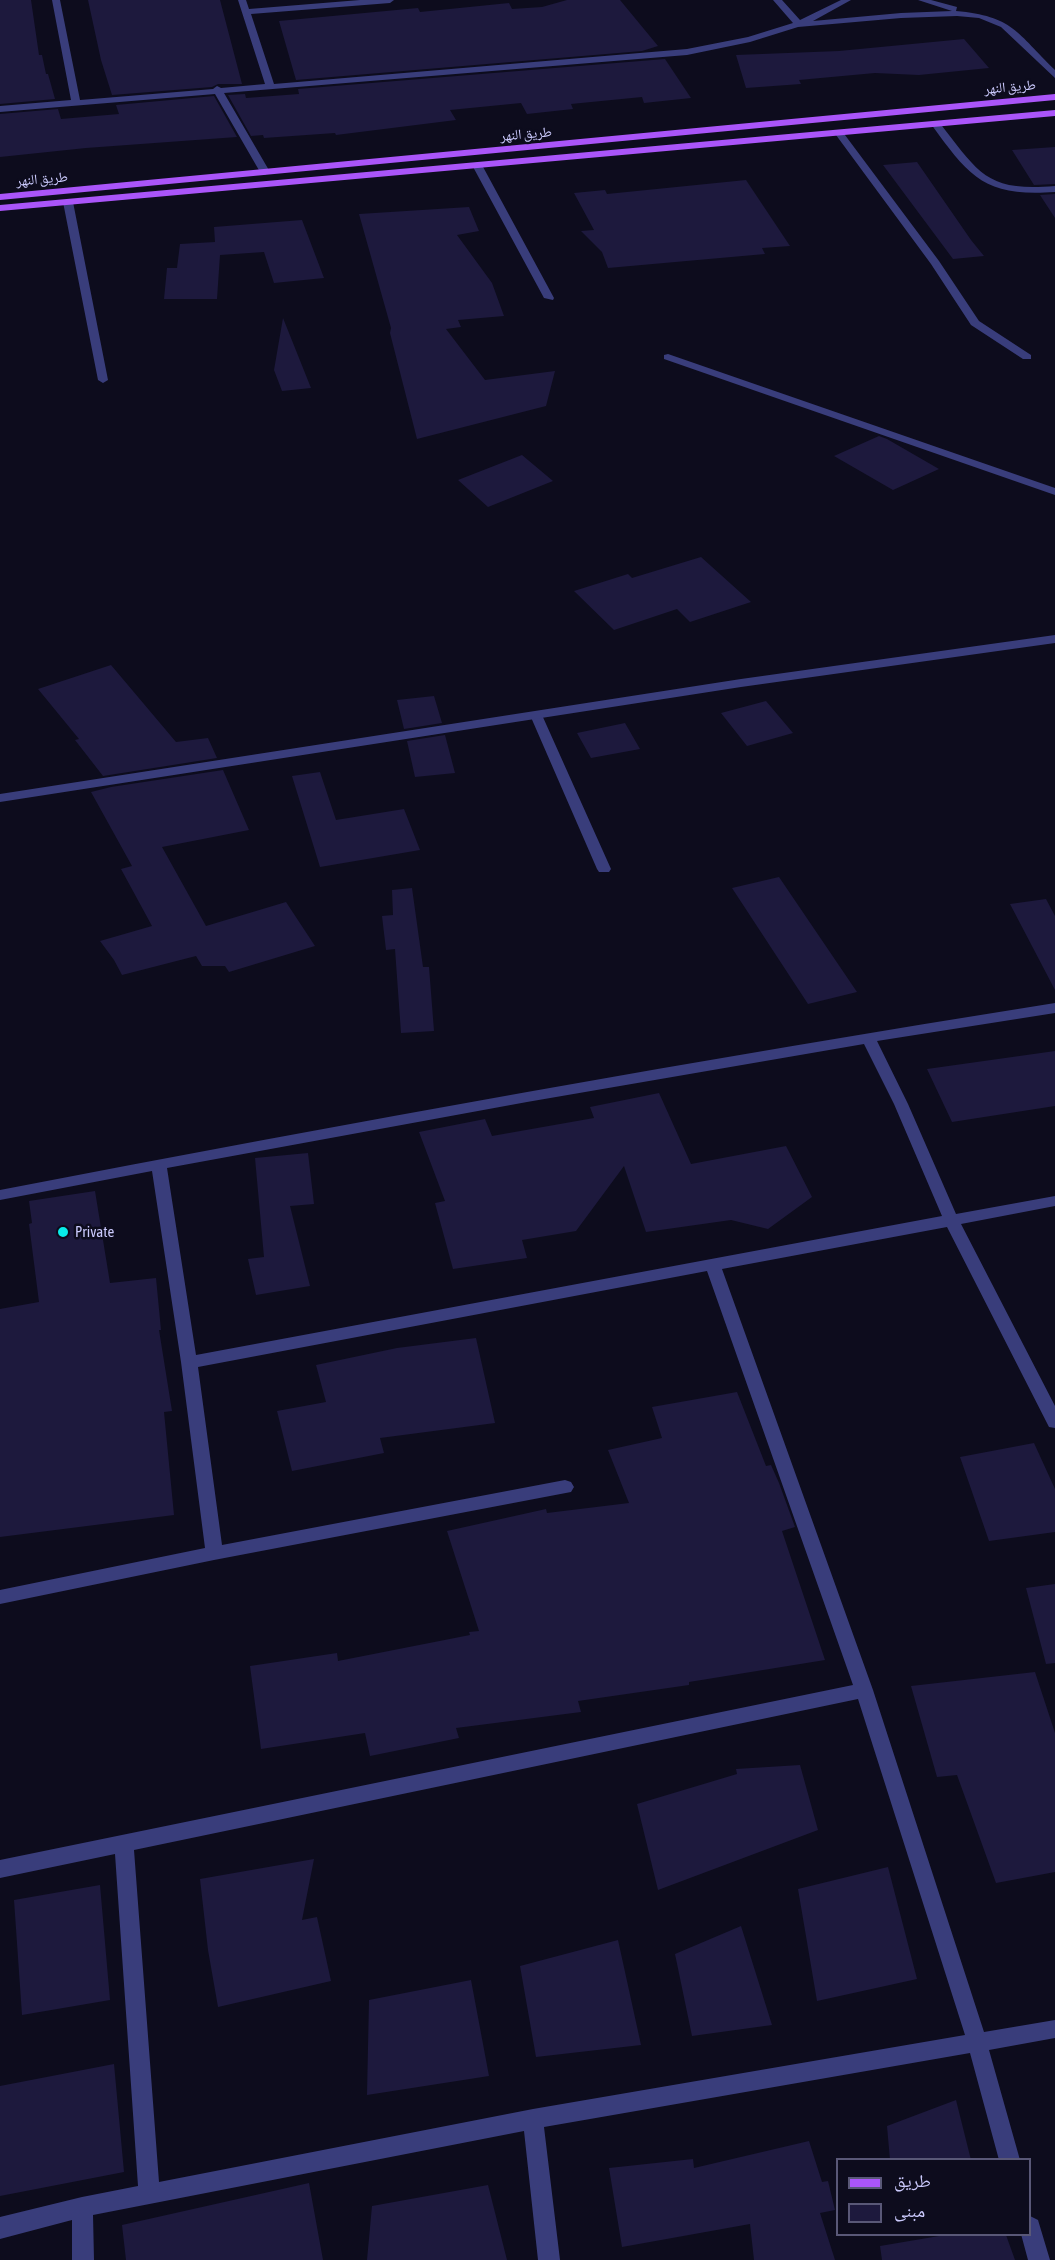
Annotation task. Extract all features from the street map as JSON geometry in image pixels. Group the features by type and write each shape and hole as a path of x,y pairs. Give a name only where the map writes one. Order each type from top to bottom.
{"main road":[{"name":"طريق النهر","path":"0,197 1055,97"},
{"name":"طريق النهر","path":"0,207 1055,113"}],"street":[{"path":"56,0 76,102"},
{"path":"242,0 270,85"},
{"path":"247,12 390,0"},
{"path":"777,0 799,25"},
{"path":"0,108 687,52 751,40 799,25 847,0"},
{"path":"922,0 990,18 1005,26 1055,75"},
{"path":"799,25 968,13"},
{"path":"217,89 265,172"},
{"path":"936,124 984,182 1009,190 1026,192 1055,189"},
{"path":"839,133 935,263 975,322 986,332 1027,357"},
{"path":"477,165 549,298"},
{"path":"68,202 103,380"},
{"path":"668,357 1055,492"},
{"path":"0,798 741,683 1055,639"},
{"path":"536,715 604,869"},
{"path":"0,1196 159,1164 868,1037 1055,1008"},
{"path":"868,1037 901,1104 951,1220 1055,1422"},
{"path":"159,1164 189,1362 214,1553"},
{"path":"189,1362 1055,1201"},
{"path":"713,1265 864,1690 977,2042 1009,2158"},
{"path":"0,1598 214,1553 565,1486"},
{"path":"0,1869 864,1690"},
{"path":"124,1843 149,2194"},
{"path":"0,2228 82,2207 533,2120 1055,2029"},
{"path":"533,2120 549,2260"},
{"path":"82,2207 83,2260"},
{"path":"1031,2234 1039,2260"}],"building":[{"path":"0,0 31,0 39,55 42,55 55,99 0,104"},
{"path":"88,0 220,0 242,84 218,84 212,87 112,95 101,60"},
{"path":"567,0 620,0 658,46 642,51 296,80 279,21 418,8 420,12 509,3 512,9 542,7"},
{"path":"964,39 989,68 919,75 875,73 799,80 801,84 746,88 736,55 839,51"},
{"path":"665,59 691,98 644,103 642,97 571,104 573,109 527,114 521,103 450,110 456,120 336,135 335,133 264,138 263,135 251,136 228,95 245,94 246,98 299,94 298,89"},
{"path":"214,96 237,137 0,157 0,114 58,109 61,119 119,114 116,105"},
{"path":"1055,147 1055,184 1034,185 1012,150"},
{"path":"917,162 984,256 953,259 883,165"},
{"path":"746,180 790,246 762,248 765,254 608,268 602,252 581,231 594,230 574,193 605,190 607,194"},
{"path":"1055,194 1055,218 1040,195"},
{"path":"469,207 479,231 457,235 492,283 504,316 458,320 461,327 446,329 485,380 555,371 546,406 417,439 390,333 391,328 359,214"},
{"path":"302,220 324,278 274,283 264,252 220,255 217,299 164,299 167,268 177,268 180,244 215,242 214,227"},
{"path":"283,318 311,388 282,391 274,370"},
{"path":"879,436 939,469 893,490 834,456"},
{"path":"522,455 553,481 488,507 458,480"},
{"path":"701,557 751,602 690,622 677,609 614,630 574,591 628,574 632,578"},
{"path":"111,665 176,742 208,738 217,758 103,776 75,740 79,739 38,689"},
{"path":"434,696 442,723 404,729 397,700"},
{"path":"766,701 793,733 747,746 721,713"},
{"path":"625,723 640,749 591,758 577,733"},
{"path":"445,735 455,773 415,777 407,741"},
{"path":"223,770 249,830 162,847 206,926 286,902 315,946 229,972 225,966 202,966 196,956 122,975 100,941 152,926 121,869 132,866 91,792"},
{"path":"320,772 336,820 404,809 420,850 320,867 292,776"},
{"path":"779,877 857,992 808,1004 732,888"},
{"path":"412,888 423,967 429,967 434,1031 401,1033 395,949 386,950 382,916 393,915 392,890"},
{"path":"1046,899 1055,916 1055,990 1010,904"},
{"path":"1055,1051 1055,1106 952,1122 927,1069"},
{"path":"659,1093 691,1164 786,1146 812,1197 768,1229 731,1220 646,1232 624,1166 576,1231 522,1240 527,1258 453,1269 435,1203 445,1201 419,1132 485,1119 492,1136 594,1118 590,1107"},
{"path":"308,1153 314,1204 290,1206 310,1286 256,1295 248,1259 264,1257 255,1158"},
{"path":"95,1191 110,1283 156,1278 161,1330 159,1330 172,1411 164,1412 174,1515 0,1537 0,1309 39,1302 29,1224 32,1223 29,1201"},
{"path":"476,1338 495,1423 380,1438 384,1453 292,1471 277,1411 326,1402 316,1365 397,1348"},
{"path":"737,1392 766,1466 771,1465 779,1483 795,1527 782,1531 825,1660 689,1682 689,1685 578,1701 581,1712 456,1728 459,1738 370,1756 365,1733 261,1749 250,1666 337,1653 338,1661 470,1635 469,1632 479,1631 447,1531 546,1509 547,1513 629,1503 608,1450 662,1438 652,1407"},
{"path":"1034,1443 1055,1489 1055,1532 989,1541 960,1457"},
{"path":"1055,1584 1055,1663 1046,1664 1026,1588"},
{"path":"1035,1672 1055,1733 1055,1872 996,1883 957,1775 937,1777 911,1686"},
{"path":"800,1765 818,1830 658,1890 637,1804 737,1774 736,1769"},
{"path":"314,1859 302,1920 317,1917 331,1981 218,2007 208,1950 200,1879"},
{"path":"888,1867 917,1979 817,2001 798,1889"},
{"path":"100,1885 110,2000 22,2015 14,1900"},
{"path":"741,1926 772,2025 692,2036 675,1954"},
{"path":"618,1940 641,2045 536,2057 520,1966"},
{"path":"471,1980 489,2076 367,2095 369,2000"},
{"path":"114,2064 124,2172 0,2196 0,2086"},
{"path":"956,2100 970,2158 890,2158 887,2126"},
{"path":"809,2141 822,2182 828,2181 835,2210 820,2213 835,2260 754,2260 750,2224 622,2247 609,2168 693,2159 694,2168"},
{"path":"309,2183 323,2260 126,2260 122,2225"},
{"path":"488,2185 507,2260 367,2260 372,2206"},
{"path":"939,2236 1006,2236 1015,2260 882,2260 880,2246"}],"place":[{"name":"Private","path":"63,1232"}]}
